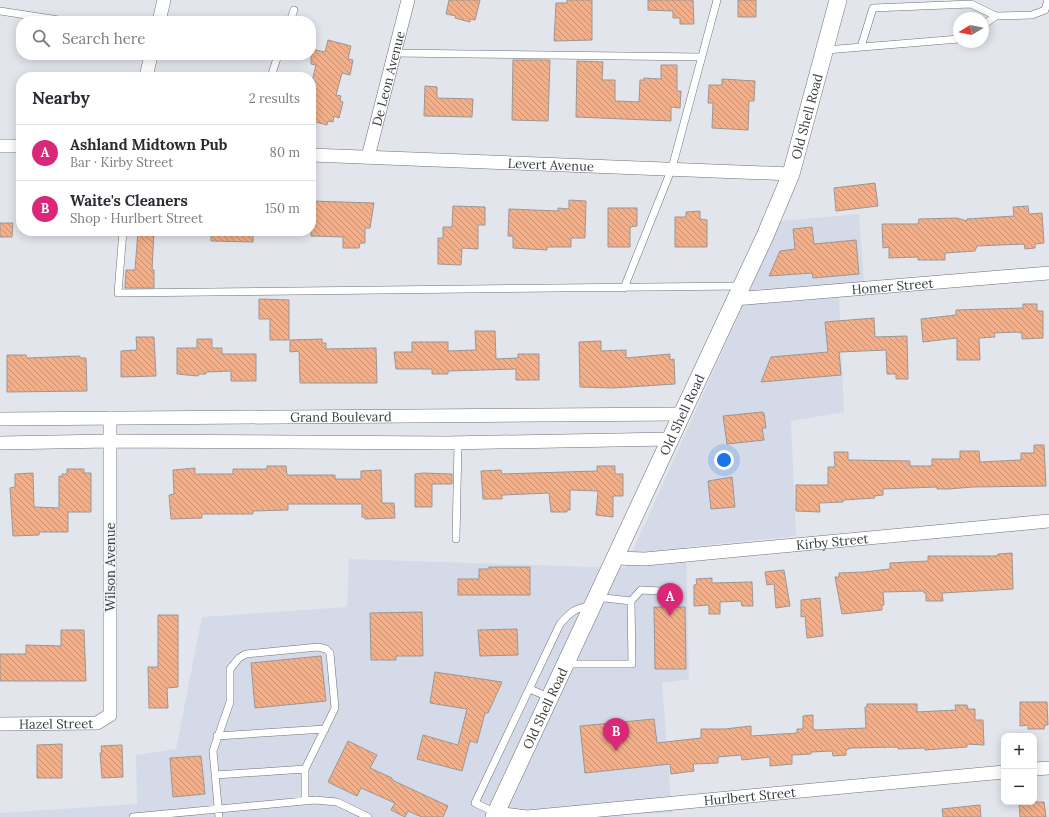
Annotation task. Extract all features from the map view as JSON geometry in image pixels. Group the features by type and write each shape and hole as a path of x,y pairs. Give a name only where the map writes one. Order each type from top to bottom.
{"street":[{"path":"160,16 164,0"},
{"name":"De Leon Avenue","path":"368,157 408,0"},
{"name":"Old Shell Road","path":"495,815 765,236 791,174 826,50 838,0"},
{"path":"147,72 150,60"},
{"path":"0,146 16,146"},
{"name":"Levert Avenue","path":"316,155 672,168 791,174"},
{"name":"Homer Street","path":"738,293 1049,273"},
{"name":"Grand Boulevard","path":"0,419 681,414"},
{"name":"Wilson Avenue","path":"110,418 110,715"},
{"name":"Grand Boulevard","path":"0,443 110,441 458,443 670,439"},
{"name":"Kirby Street","path":"616,558 645,559 1049,521"},
{"name":"Hazel Street","path":"0,724 97,723 110,715"},
{"path":"1037,769 1049,768"},
{"name":"Hurlbert Street","path":"495,815 527,817 604,813 1001,772"}],"lane":[{"path":"624,288 672,168 700,57 717,0"},
{"path":"862,47 873,8 970,4 996,16 1032,15 1045,10 1048,0"},
{"path":"292,16 294,10"},
{"path":"0,12 29,16"},
{"path":"989,21 996,16"},
{"path":"826,50 953,39"},
{"path":"394,53 700,57"},
{"path":"273,72 276,60"},
{"path":"123,236 118,293 624,288 738,293"},
{"path":"456,539 458,443"},
{"path":"566,664 632,664 631,601 641,590 660,591"},
{"path":"495,815 475,803 560,624 574,610 594,602 631,601"},
{"path":"219,817 213,751 230,702 230,669 239,658 246,654 318,647 326,649 330,653 335,708 305,769 305,801"},
{"path":"530,688 550,698"},
{"path":"217,736 325,729"},
{"path":"215,776 305,769"},
{"path":"133,817 305,801 337,802 360,815 368,817"}],"shaded area":[{"path":"859,214 865,295 839,297 844,412 791,421 796,536 686,547 689,679 662,683 672,813 624,815 624,817 0,817 0,813 137,804 136,755 176,749 202,617 347,607 349,559 625,568 781,221"}],"building":[{"path":"449,0 480,0 475,20 470,19 470,22 455,18 456,16 446,14"},
{"path":"567,0 592,0 592,40 554,41 556,3 567,3"},
{"path":"648,0 693,0 694,24 680,24 680,18 673,18 673,11 648,10"},
{"path":"738,0 756,0 756,17 738,17"},
{"path":"328,40 351,46 348,59 353,60 350,75 342,73 336,95 341,96 340,101 343,102 339,118 334,116 333,122 328,121 327,125 316,122 316,72 314,72 316,65 311,64 311,60 316,60 316,50 325,52"},
{"path":"513,60 550,60 548,121 512,120"},
{"path":"577,61 603,62 602,80 615,80 615,101 639,102 640,80 644,80 644,78 661,79 661,65 677,65 677,91 681,91 680,108 671,107 671,121 576,117"},
{"path":"722,79 755,81 754,101 749,101 748,130 712,128 713,103 708,103 709,85 722,85"},
{"path":"425,86 437,87 437,98 473,99 472,117 424,116"},
{"path":"875,183 878,206 836,211 834,188"},
{"path":"569,200 586,201 585,238 571,238 571,247 547,247 547,250 513,248 513,236 508,236 509,209 558,211 558,208 569,209"},
{"path":"316,201 374,203 370,228 365,228 365,243 360,243 359,248 343,248 343,237 311,236 316,236"},
{"path":"453,206 485,207 485,225 478,225 478,249 462,248 461,265 438,264 438,238 443,238 443,227 452,227"},
{"path":"1028,206 1029,214 1042,213 1044,243 1035,244 1035,248 1025,249 1024,244 977,246 975,251 945,253 945,260 918,260 918,257 889,258 889,247 883,248 882,224 918,224 919,219 957,218 967,221 967,219 1014,216 1013,207"},
{"path":"608,208 637,208 637,226 630,227 630,247 608,247"},
{"path":"700,211 700,219 707,220 707,247 675,247 675,217 686,217 686,212"},
{"path":"0,223 13,223 12,237 0,237"},
{"path":"812,227 814,244 856,240 859,274 813,278 812,273 769,276 780,251 795,249 793,229"},
{"path":"138,236 154,236 152,270 154,270 154,288 125,288 126,270 135,270"},
{"path":"211,236 253,236 253,242 211,241"},
{"path":"259,299 289,300 289,340 270,340 270,319 259,319"},
{"path":"1023,304 1037,304 1037,311 1043,311 1043,338 1022,339 1022,333 1017,332 994,333 995,337 979,338 980,360 957,360 957,338 923,342 921,319 956,315 956,310 1023,308"},
{"path":"874,318 875,337 907,336 908,379 896,379 896,374 887,374 886,350 839,352 841,375 761,382 771,357 828,352 825,322"},
{"path":"475,331 495,331 496,359 518,358 518,354 539,354 539,380 516,380 516,369 448,371 448,374 432,374 432,369 396,369 394,352 412,352 412,342 448,342 448,351 476,350"},
{"path":"136,337 154,337 156,376 121,377 121,351 137,350"},
{"path":"197,339 212,339 212,348 222,348 222,354 256,354 256,381 231,381 231,371 206,372 206,374 199,374 198,376 177,374 177,348 197,348"},
{"path":"322,339 322,343 326,343 326,349 376,348 377,383 300,383 299,351 290,352 290,340"},
{"path":"601,341 601,351 626,350 626,358 670,354 670,360 674,359 675,384 613,388 580,387 579,342"},
{"path":"7,355 26,355 27,358 80,356 80,358 86,358 87,391 7,392"},
{"path":"764,413 766,428 762,428 764,440 727,444 723,416"},
{"path":"1034,445 1044,445 1046,486 883,489 883,495 874,496 875,498 819,503 820,512 796,511 796,485 828,485 828,467 835,467 834,452 848,452 848,460 910,461 910,466 932,466 932,459 960,459 960,451 979,451 980,462 1021,460 1021,453 1034,453"},
{"path":"267,466 286,466 287,475 335,475 335,479 361,479 361,471 381,470 382,503 394,503 395,518 365,519 365,517 362,517 362,504 288,504 288,510 253,511 253,514 202,514 202,518 171,519 169,495 174,494 173,470 195,468 195,474 233,474 233,469 267,469"},
{"path":"597,466 615,466 615,474 623,474 623,496 613,496 613,517 596,515 598,491 570,490 570,510 567,510 567,512 551,512 549,493 502,495 502,499 483,499 481,471 501,470 502,474 597,471"},
{"path":"67,469 84,469 84,473 91,473 91,512 68,512 68,532 39,532 39,535 13,536 10,488 15,487 15,474 33,473 34,507 59,508 59,476 62,477 62,474 67,474"},
{"path":"415,474 452,474 452,484 432,484 432,507 415,507"},
{"path":"732,477 735,507 711,509 708,481"},
{"path":"1012,553 1013,589 942,593 943,601 926,601 926,593 924,593 924,591 883,592 884,605 882,605 882,610 842,614 835,577 839,577 839,573 890,569 890,563 928,561 928,556 997,556 998,554"},
{"path":"489,567 530,567 530,595 458,595 458,579 479,579 479,569 488,569"},
{"path":"784,570 790,606 776,608 774,584 767,585 765,572"},
{"path":"712,578 712,583 752,582 753,606 742,606 741,601 720,602 720,614 709,614 709,605 694,606 694,585 697,584 696,579"},
{"path":"820,598 823,636 807,638 805,616 801,617 801,600"},
{"path":"654,607 685,607 686,669 655,669"},
{"path":"422,612 423,656 396,656 396,660 371,660 370,613"},
{"path":"158,615 178,615 178,687 167,688 168,708 149,708 148,667 158,667"},
{"path":"517,629 518,655 480,656 478,630"},
{"path":"61,630 84,630 86,681 0,681 0,654 26,654 26,645 61,646"},
{"path":"321,656 326,701 255,708 251,663"},
{"path":"435,672 502,682 488,713 485,713 477,743 470,741 462,771 417,759 423,735 458,745 467,709 430,703"},
{"path":"1020,702 1047,702 1048,725 1045,725 1044,729 1028,729 1028,725 1020,726"},
{"path":"867,704 917,704 917,712 956,710 955,705 967,705 968,709 975,709 975,720 983,720 984,745 967,744 967,747 925,750 925,748 898,749 898,747 851,748 846,750 846,755 833,756 832,751 792,755 792,764 770,766 770,757 742,760 741,755 718,757 718,763 693,764 694,771 671,774 670,764 585,773 580,726 654,719 657,743 701,738 701,729 725,729 751,726 751,736 797,733 797,729 803,729 803,716 813,715 813,729 816,730 866,728 865,707 867,707"},
{"path":"348,741 377,755 370,768 448,806 443,817 422,817 408,811 405,817 391,810 395,803 361,788 357,796 328,782"},
{"path":"62,744 62,778 37,778 37,745"},
{"path":"122,745 123,777 102,778 100,753 102,753 101,746"},
{"path":"201,756 205,794 173,797 170,758"},
{"path":"1037,802 1044,802 1046,817 1020,817 1019,805 1037,805"},
{"path":"980,805 981,817 943,817 942,809"}],"place":[{"name":"Ashland Midtown Pub","path":"670,616"},
{"name":"Waite's Cleaners","path":"616,751"}]}
